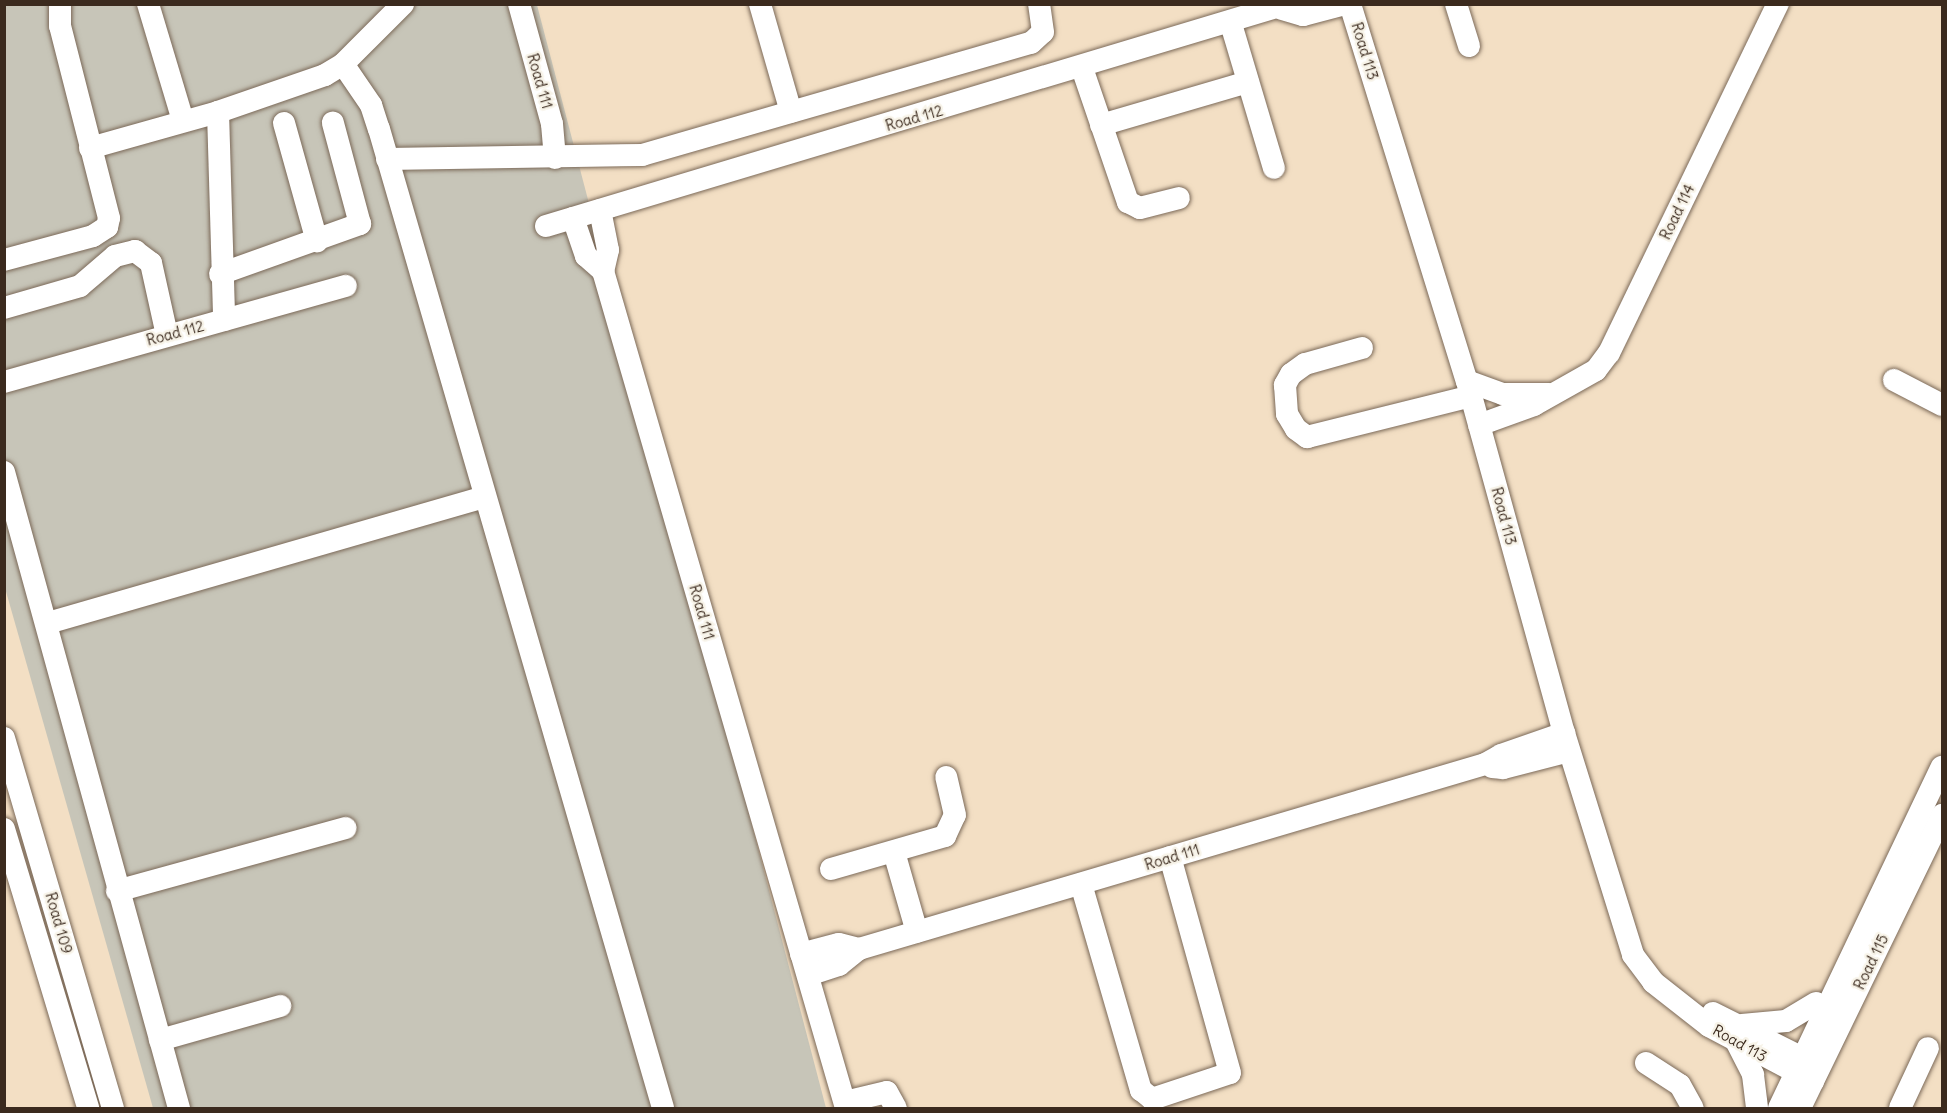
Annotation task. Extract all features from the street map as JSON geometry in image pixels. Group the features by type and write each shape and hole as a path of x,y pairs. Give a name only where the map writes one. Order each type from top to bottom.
{"street":[{"path":"4,260 93,236 107,226 109,218 60,26 60,4"},
{"path":"148,4 183,121"},
{"path":"90,148 218,112 305,83 343,64 404,4"},
{"name":"Road 111","path":"519,4 552,124 555,158"},
{"path":"760,4 791,112"},
{"path":"387,159 642,155 1031,43 1043,32 1039,4"},
{"name":"Road 112","path":"546,226 1284,7 1303,15 1345,4"},
{"name":"Road 113","path":"1350,4 1469,389 1567,742 1634,955 1653,982 1688,1007 1797,1066"},
{"path":"1456,4 1469,45"},
{"name":"Road 114","path":"1479,425 1534,405 1550,394 1581,382 1596,370 1609,353 1778,4"},
{"path":"1231,24 1274,168"},
{"path":"343,64 371,105 663,1108"},
{"path":"1082,68 1131,205 1140,208 1179,198"},
{"path":"1101,125 1248,82"},
{"path":"218,112 219,156 228,171 230,245 220,268 224,320"},
{"path":"284,123 317,242"},
{"path":"220,268 317,242 357,228 361,220 333,123"},
{"name":"Road 111","path":"600,210 608,250 603,271 846,1106"},
{"name":"Road 111","path":"573,218 586,256 603,271"},
{"path":"4,308 80,286 106,262 126,252 141,274 160,336"},
{"name":"Road 112","path":"4,381 346,286"},
{"path":"1362,348 1305,364 1292,374 1285,385 1287,414 1296,429 1307,437 1469,389"},
{"path":"1894,380 1942,405"},
{"name":"Road 114","path":"1469,389 1503,394 1550,394"},
{"path":"4,472 48,623 117,891 179,1108"},
{"path":"48,623 484,497"},
{"name":"Road 109","path":"4,738 113,1108"},
{"name":"Road 111","path":"808,975 844,962 860,950 917,932 1485,764 1501,754 1567,742"},
{"name":"Road 115","path":"1779,1108 1797,1066 1845,977 1856,946 1942,767"},
{"path":"831,869 938,840 950,830 955,815 946,777"},
{"name":"Road 115","path":"1763,1108 1797,1066 1942,815"},
{"path":"117,891 345,828"},
{"name":"Road 109","path":"4,829 88,1108"},
{"path":"894,852 917,932"},
{"path":"1081,884 1141,1090 1152,1099 1230,1073 1170,857"},
{"name":"Road 111","path":"801,954 839,945 860,950"},
{"name":"Road 115","path":"1800,1108 1797,1066 1816,1003 1836,964 1856,946"},
{"path":"1757,1108 1753,1075 1737,1033 1772,1025 1816,1003"},
{"path":"160,1040 280,1006"},
{"path":"1900,1108 1928,1048"},
{"path":"1646,1063 1680,1085 1693,1108"},
{"path":"846,1106 887,1092 896,1108"}],"shaded area":[{"path":"4,5 537,5 826,1108 153,1108 5,588"}]}
